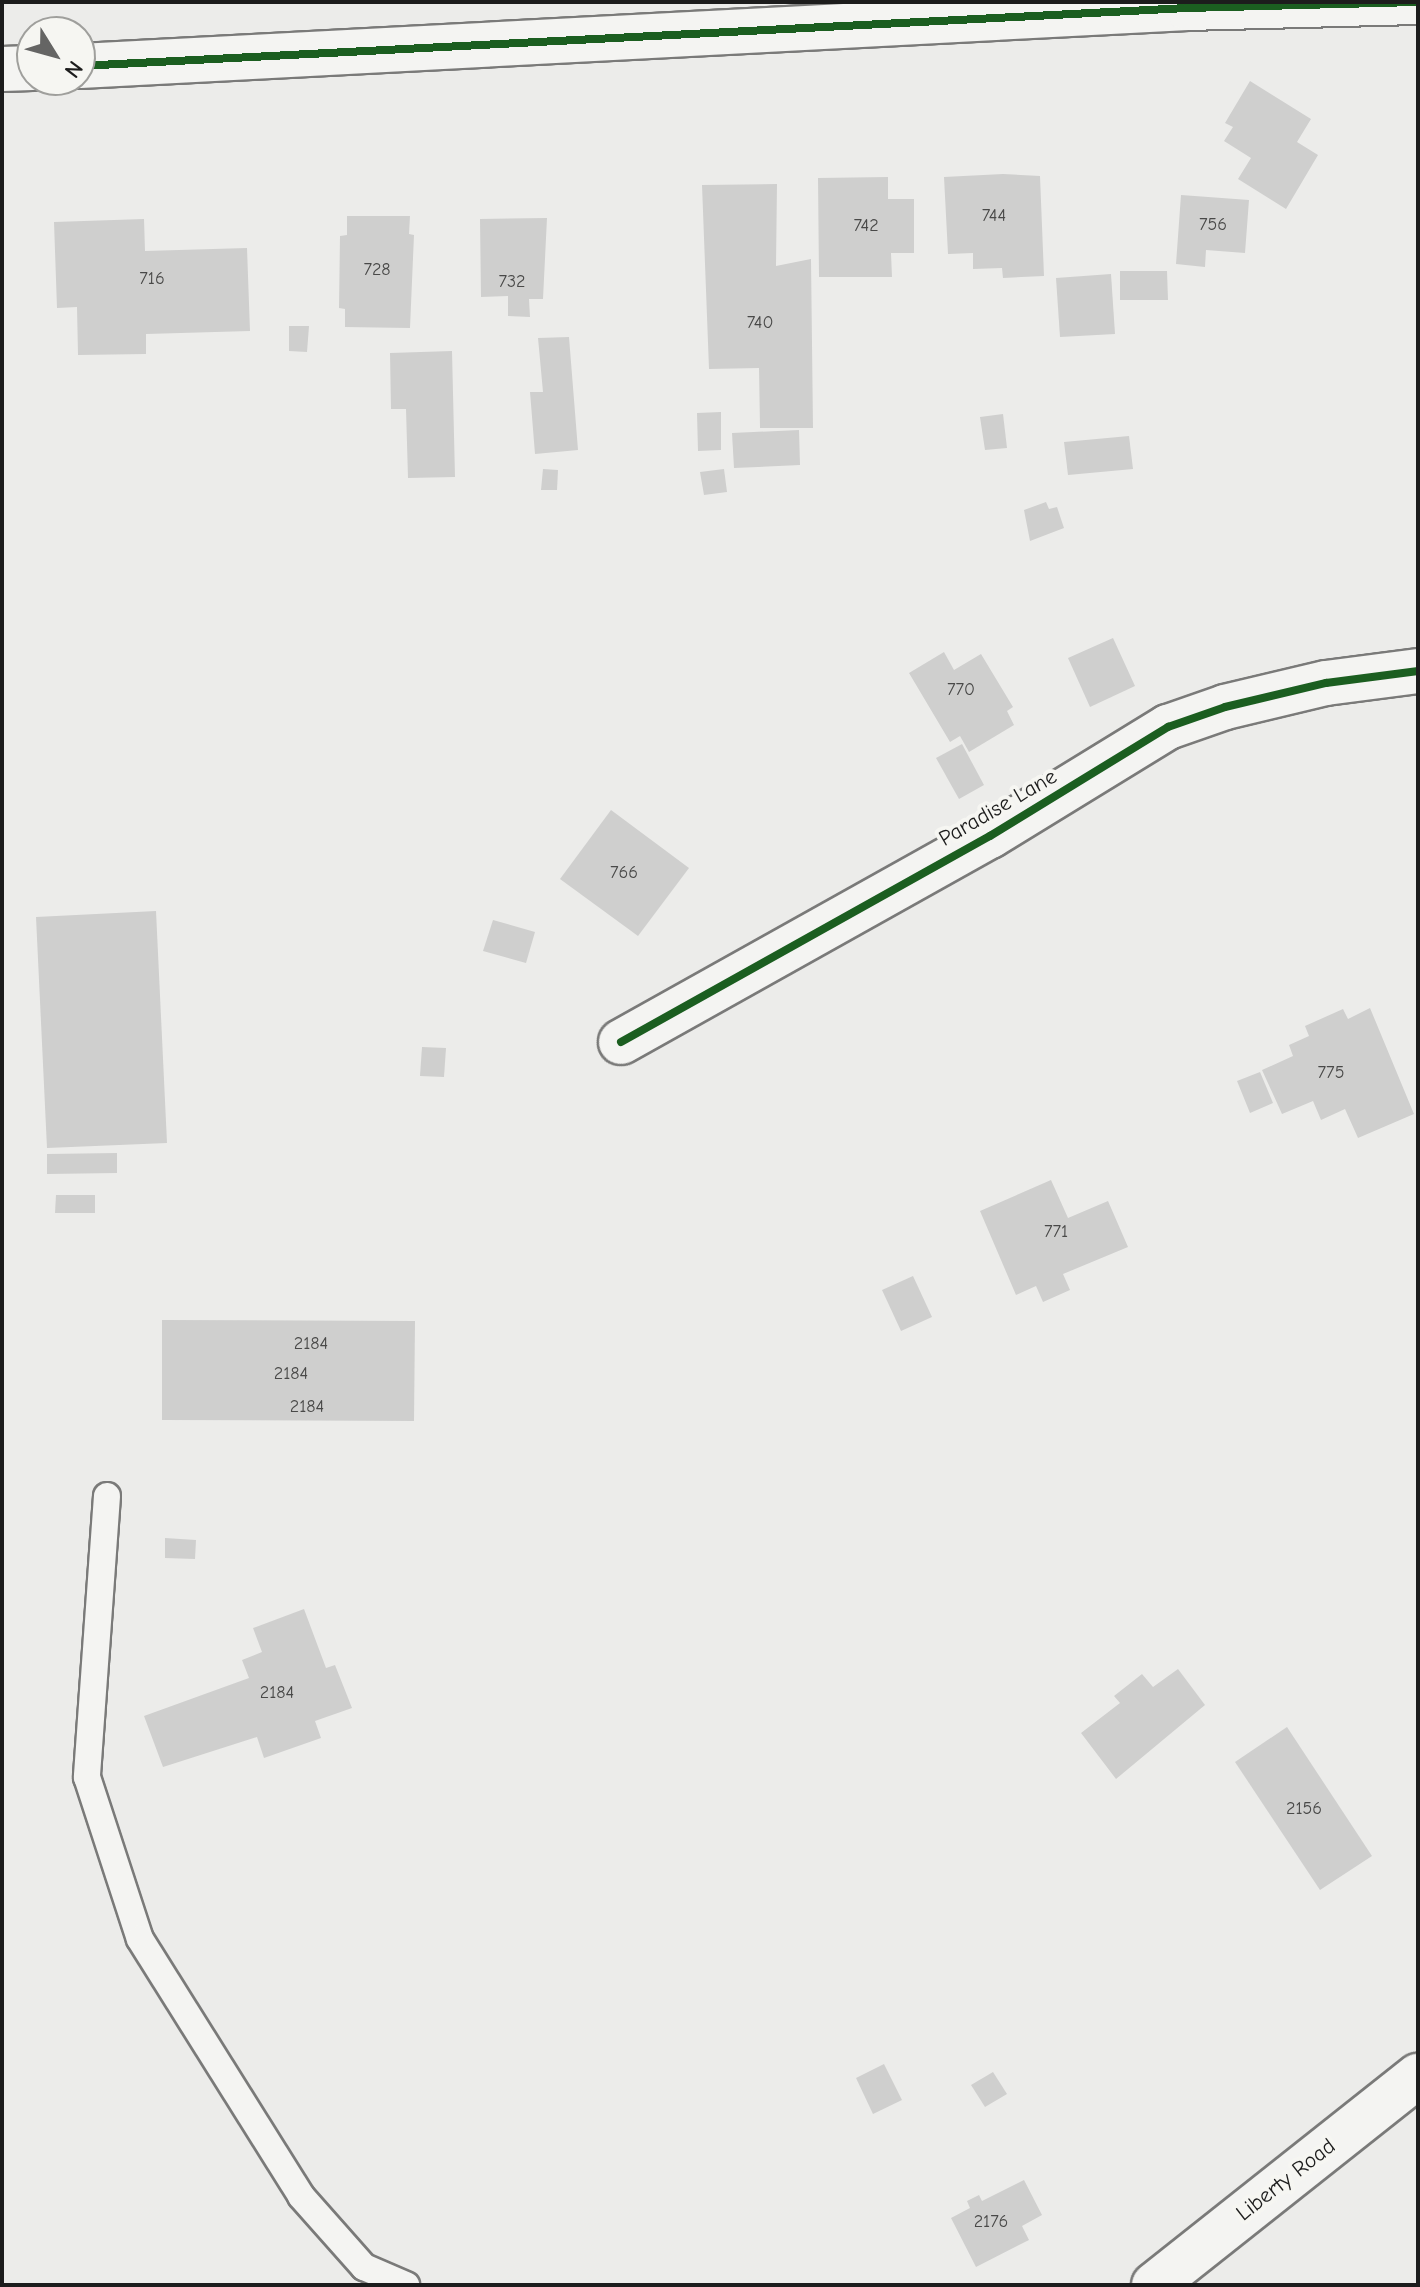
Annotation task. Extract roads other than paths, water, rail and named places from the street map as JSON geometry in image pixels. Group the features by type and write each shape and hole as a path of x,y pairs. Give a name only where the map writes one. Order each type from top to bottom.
{"street":[{"path":"96,65 1187,8 1418,2"},
{"name":"Paradise Lane","path":"621,1042 990,836 1168,727 1225,707 1326,683 1418,671"},
{"name":"Liberty Road","path":"1154,2285 1418,2076"}],"lane":[{"path":"107,1496 87,1777 140,1939 301,2196 364,2267 406,2285"}]}
